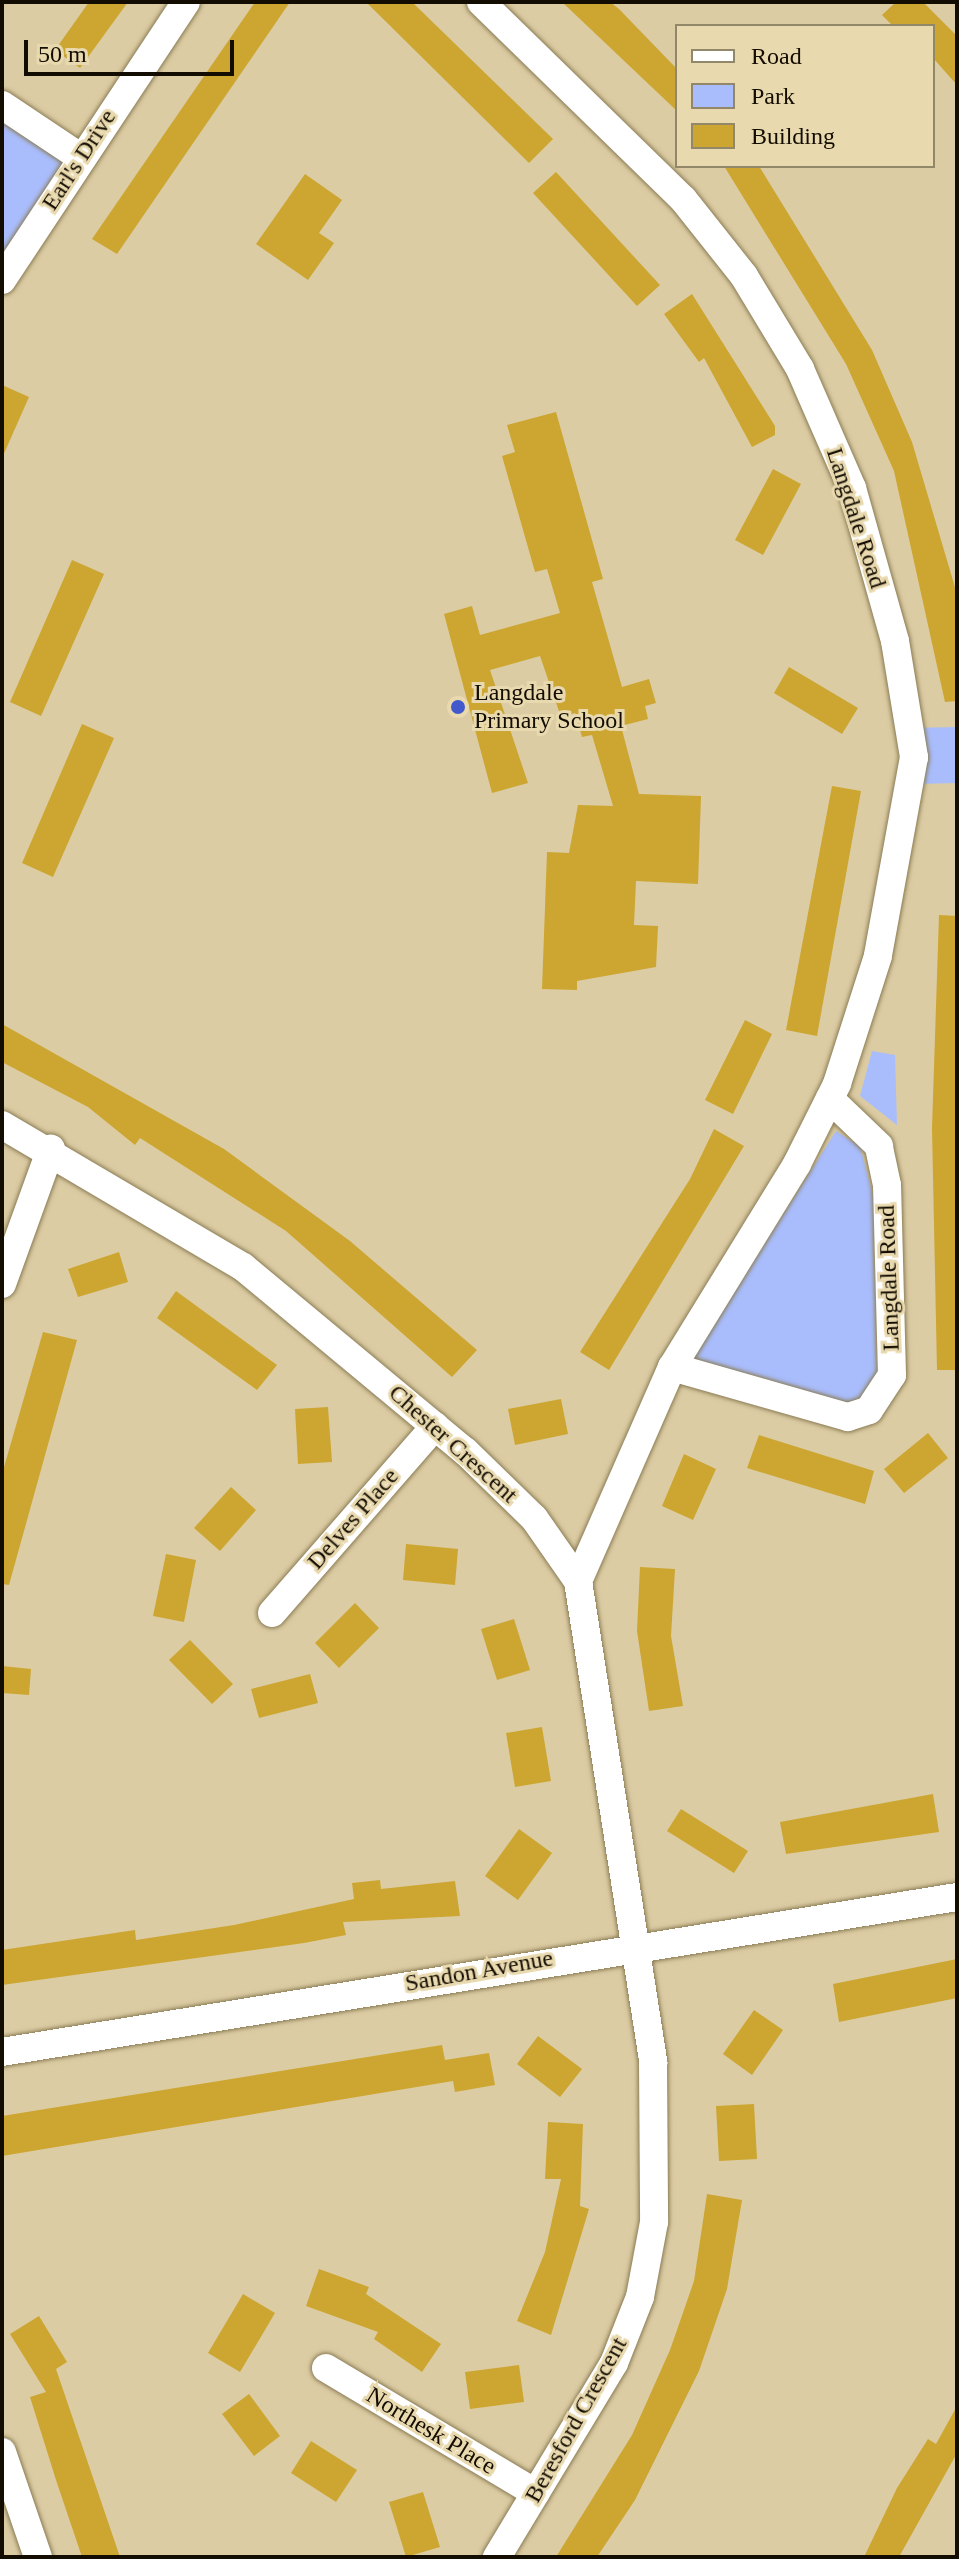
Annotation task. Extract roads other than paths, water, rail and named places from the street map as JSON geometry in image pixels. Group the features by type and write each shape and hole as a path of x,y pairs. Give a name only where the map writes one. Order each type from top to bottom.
{"street":[{"name":"Earl's Drive","path":"2,280 80,157 186,2"},
{"name":"Langdale Road","path":"481,2 683,199 744,276 800,369 852,488 895,641 914,757 878,956 830,1099 672,1367 578,1581"},
{"path":"2,105 80,157"},
{"name":"Langdale Road","path":"672,1367 848,1417 869,1410 892,1375 887,1185 879,1146 830,1099"},
{"name":"Chester Crescent","path":"2,1125 51,1149 243,1267 435,1426 534,1518 578,1581 639,1944"},
{"path":"2,1284 51,1149"},
{"name":"Delves Place","path":"272,1613 435,1426"},
{"name":"Sandon Avenue","path":"2,2052 639,1944 957,1897"},
{"name":"Beresford Crescent","path":"497,2557 614,2363 640,2297 654,2222 658,2141 639,1944"},
{"name":"Northesk Place","path":"326,2368 536,2493"},
{"path":"2,2452 38,2557"}],"place":[{"name":"Langdale Primary School","path":"458,707"}]}
